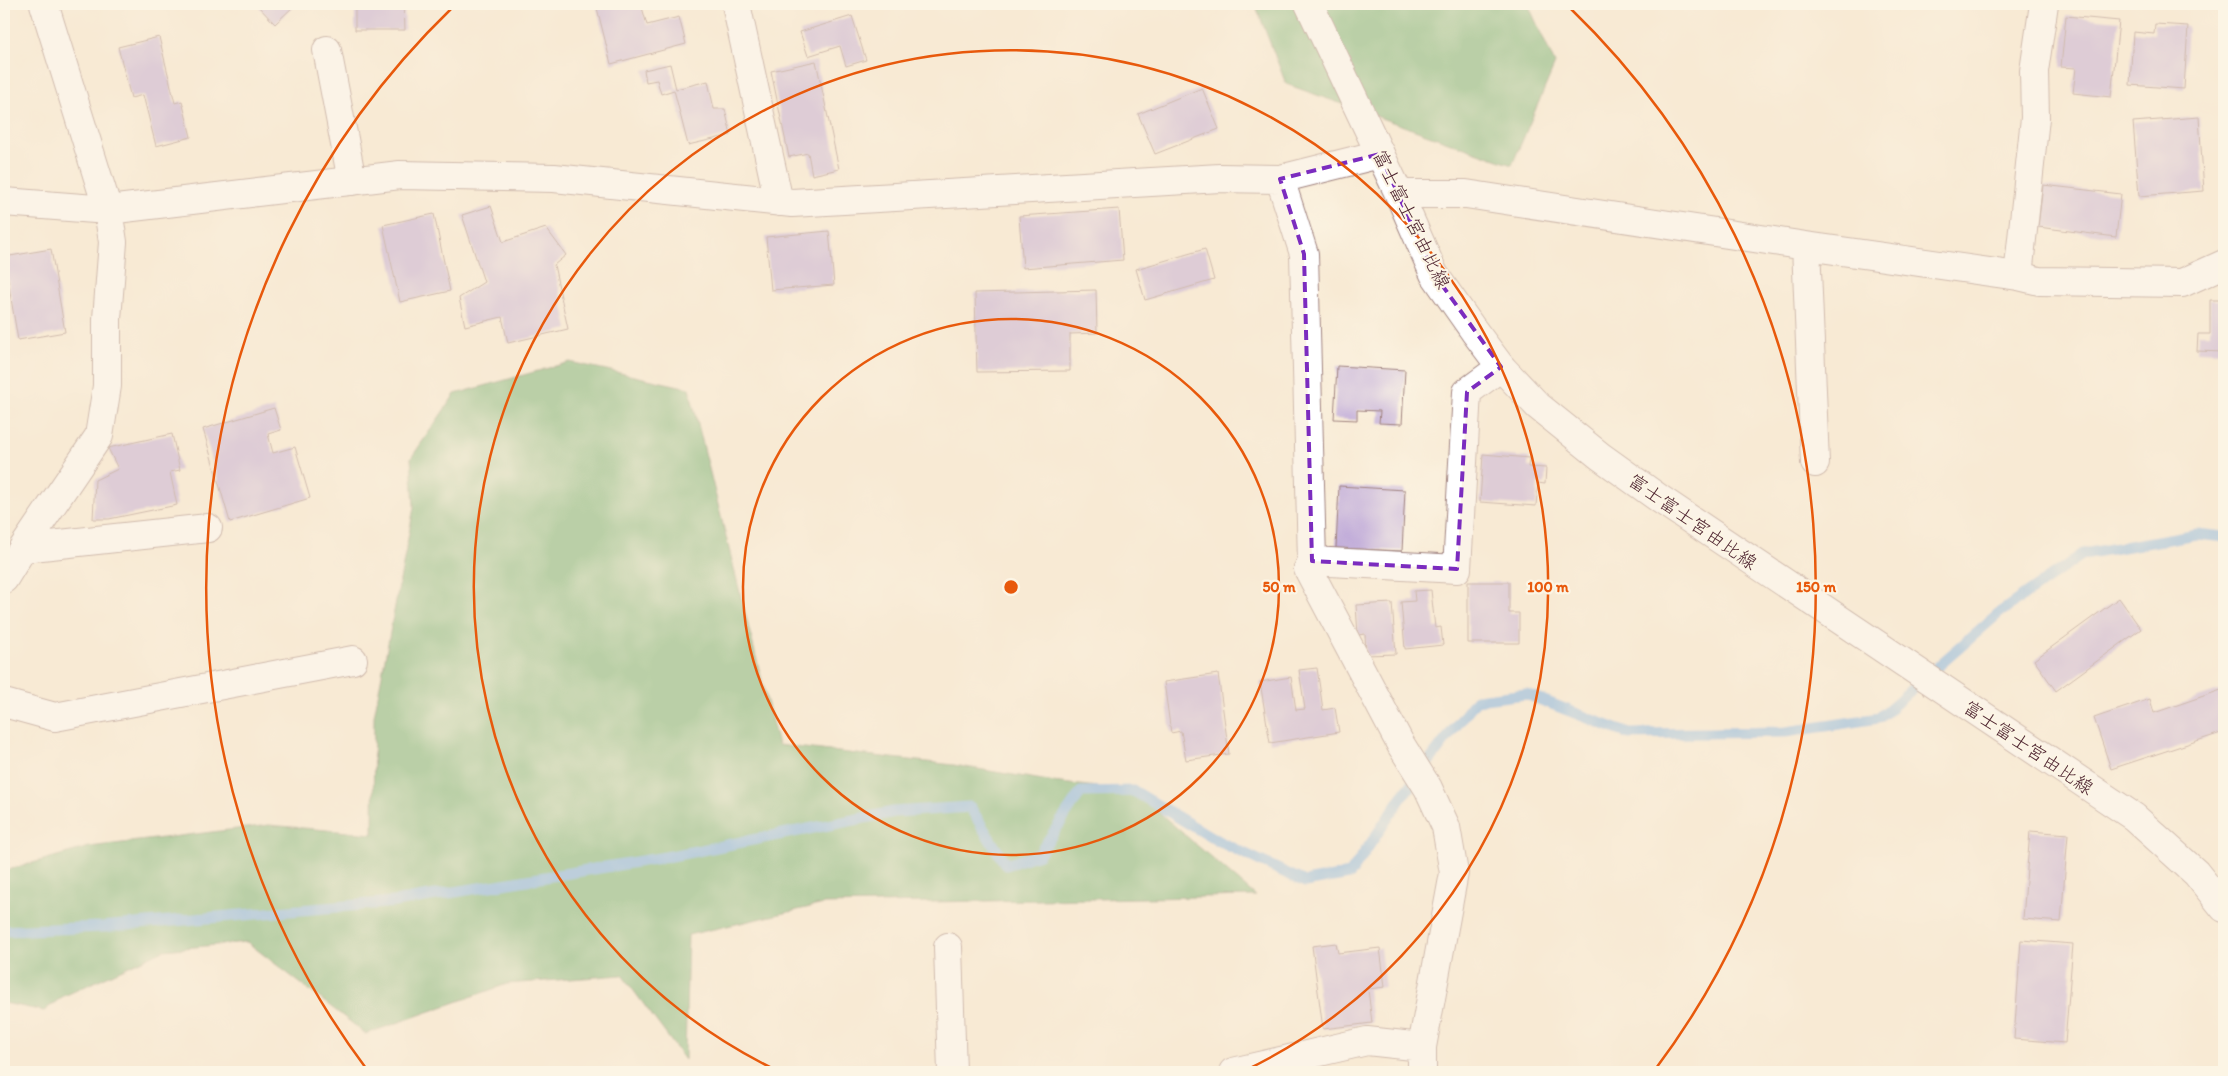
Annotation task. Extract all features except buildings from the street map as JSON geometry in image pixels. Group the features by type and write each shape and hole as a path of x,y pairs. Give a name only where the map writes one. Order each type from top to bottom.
{"street":[{"path":"4,579 98,436 107,386 107,319 113,242 108,210 44,4"},
{"path":"736,4 780,202"},
{"name":"富士富士宮由比線","path":"1308,4 1399,194 1434,274 1501,367 1538,406 1600,456 1660,499 2134,817 2196,873 2224,908"},
{"path":"2018,276 2035,118 2034,71 2044,4"},
{"path":"327,50 352,181"},
{"path":"4,202 108,210 400,175 554,178 792,203 1220,178 1280,179 1380,154"},
{"path":"1233,1072 1367,1041 1422,1059 1454,873 1446,827 1428,788 1401,744 1308,569 1312,561 1304,254 1280,179"},
{"path":"1399,194 1466,194 2018,276 2039,281 2182,283 2224,264"},
{"path":"1806,246 1815,463"},
{"path":"1312,561 1457,569 1467,392 1501,367"},
{"path":"23,548 208,528"},
{"path":"4,703 55,717 353,660"},
{"path":"948,947 952,1072"}],"highlighted area":[{"path":"1380,154 1434,274 1501,367 1467,392 1457,569 1312,561 1304,254 1280,179"}],"green space":[{"path":"1255,4 1528,4 1555,64 1512,165 1286,84"},
{"path":"570,362 689,388 778,745 954,765 1061,783 1134,791 1256,896 824,904 688,935 685,1060 622,975 507,984 366,1034 247,942 164,950 62,997 44,1011 4,1003 4,871 89,847 269,825 373,834 374,716 414,507 411,458 455,394"}],"waterway":[{"path":"4,931 102,927 394,902 666,857 894,812 970,807 1006,865 1039,854 1081,792 1134,791 1218,841 1305,882 1350,874 1402,797 1476,700 1526,694 1629,734 1786,732 1879,718 1999,613 2083,554 2197,534 2224,537"}]}
